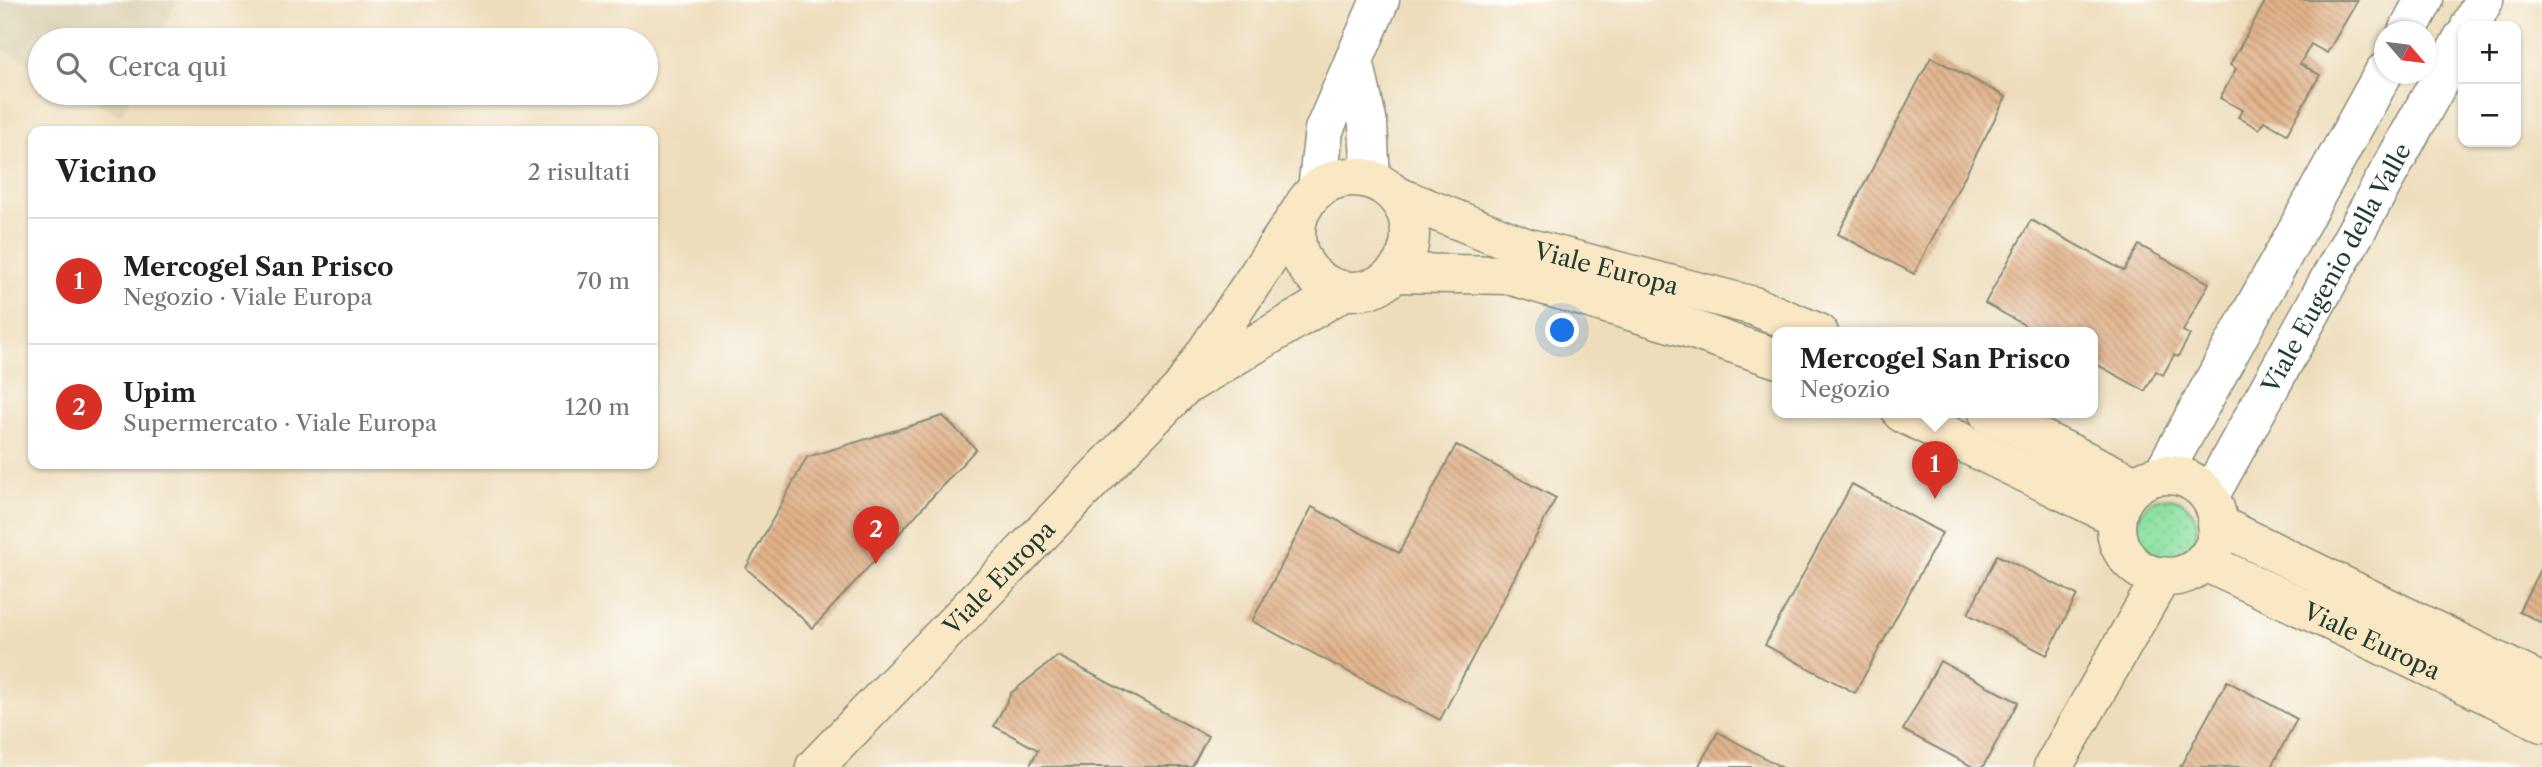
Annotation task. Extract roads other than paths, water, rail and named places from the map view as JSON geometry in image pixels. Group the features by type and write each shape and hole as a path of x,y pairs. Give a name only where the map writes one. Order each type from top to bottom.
{"street":[{"path":"1311,197 1334,180 1353,177 1384,188 1406,210 1411,227 1405,260 1396,274 1381,285 1363,291 1345,291 1327,286 1311,274 1301,258 1296,240 1298,221 1311,197 1324,130 1380,0"},
{"path":"2413,21 2424,0"},
{"path":"2473,21 2484,0"},
{"name":"Viale Eugenio della Valle","path":"2213,511 2370,206 2458,47"},
{"path":"1354,60 1384,188"},
{"path":"2000,418 2149,480 2175,475 2200,487 2213,511 2216,538 2203,561 2191,570 2177,575 2149,574 2126,557 2119,545 2116,517 2120,505 2149,480 2325,182 2378,84"},
{"path":"2325,182 2370,206"},
{"name":"Viale Europa","path":"1384,188 1524,247 1754,306 1805,327"},
{"name":"Viale Europa","path":"815,767 1182,388 1311,197"},
{"name":"Viale Europa","path":"1396,274 1508,275 1691,328 1772,357"},
{"name":"Viale Europa","path":"1182,388 1345,291"},
{"path":"1912,418 2116,517"},
{"name":"Viale Europa","path":"2213,511 2542,683"},
{"name":"Viale Europa","path":"2203,561 2491,696 2542,723"},
{"path":"2053,767 2162,576"}],"place":[{"name":"Mercogel San Prisco","path":"1935,499"},
{"name":"Upim","path":"876,564"}]}
